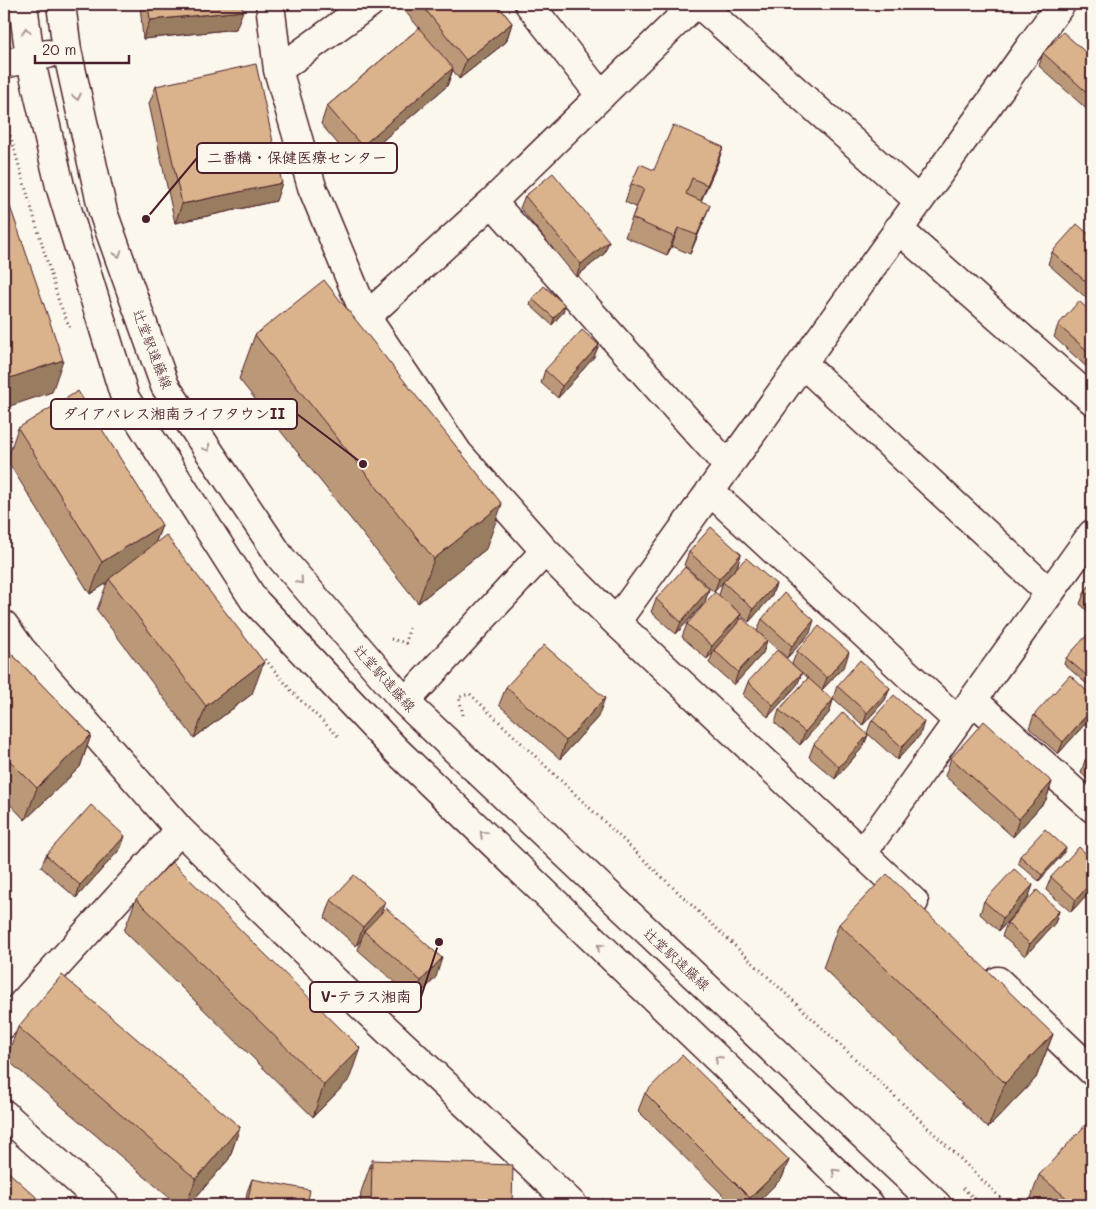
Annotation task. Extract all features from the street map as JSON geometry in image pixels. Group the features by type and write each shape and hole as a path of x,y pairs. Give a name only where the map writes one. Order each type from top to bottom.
{"street":[{"path":"22,4 17,61 60,186 125,398 254,600 396,750 870,1205"},
{"name":"辻堂駅遠藤線","path":"61,4 67,50 103,212 165,386 280,558 405,702 937,1205"},
{"path":"270,4 278,70 312,187 366,317 458,452 545,551 616,622 934,922"},
{"path":"278,70 370,4"},
{"path":"529,4 601,96"},
{"path":"366,317 492,202 697,4 919,201"},
{"path":"616,622 919,201 1051,8"},
{"path":"17,61 67,50"},
{"path":"492,202 728,466"},
{"path":"898,229 1092,400"},
{"path":"802,363 1050,593"},
{"path":"710,492 965,711 1092,808"},
{"path":"862,854 1092,534"},
{"path":"405,702 545,551"},
{"path":"4,625 21,649 180,830 334,980 573,1205"},
{"path":"4,1024 180,830"},
{"path":"977,962 1092,1071"},
{"path":"4,1114 105,1205"}],"path":[{"path":"385,638 406,644 409,628"},
{"path":"463,714 459,697 470,694 925,1124 1008,1205"}],"building":[{"path":"148,4 242,4 243,11 150,20"},
{"path":"421,4 497,4 512,23 466,60"},
{"path":"419,28 453,68 362,146 327,106"},
{"path":"1063,32 1092,58 1092,97 1043,53"},
{"path":"256,64 282,183 182,204 156,86"},
{"path":"673,125 723,147 707,185 692,178 686,194 710,205 697,235 678,228 674,237 632,218 644,189 631,184 640,164 654,170"},
{"path":"553,173 609,241 581,264 525,196"},
{"path":"4,189 63,360 4,380"},
{"path":"1077,224 1092,237 1092,287 1052,252"},
{"path":"324,280 502,504 434,559 255,335"},
{"path":"544,286 565,305 554,318 532,299"},
{"path":"1079,301 1092,313 1092,355 1058,325"},
{"path":"582,330 599,345 562,386 545,370"},
{"path":"78,391 162,525 102,562 18,428"},
{"path":"711,527 741,554 719,579 689,552"},
{"path":"166,535 264,662 206,706 109,579"},
{"path":"746,558 776,584 753,609 723,582"},
{"path":"685,567 709,589 681,622 656,599"},
{"path":"1092,583 1092,598 1085,591"},
{"path":"715,592 741,614 712,646 687,624"},
{"path":"784,593 814,620 792,646 762,619"},
{"path":"742,618 767,640 738,672 714,650"},
{"path":"819,626 849,652 827,678 797,651"},
{"path":"1087,635 1092,640 1092,680 1066,658"},
{"path":"544,645 605,698 566,741 506,687"},
{"path":"4,646 91,735 37,788 4,755"},
{"path":"777,650 802,673 773,705 748,682"},
{"path":"860,660 890,688 867,713 837,686"},
{"path":"1070,675 1092,696 1092,709 1063,742 1034,715"},
{"path":"808,678 833,700 805,732 779,710"},
{"path":"894,695 924,722 902,747 872,720"},
{"path":"843,712 868,735 839,767 814,744"},
{"path":"984,721 1052,782 1019,819 951,758"},
{"path":"1092,753 1092,767 1085,760"},
{"path":"91,805 125,836 80,885 46,855"},
{"path":"1045,829 1066,848 1042,875 1020,856"},
{"path":"1079,847 1092,859 1092,881 1076,900 1051,877"},
{"path":"172,862 360,1048 324,1085 136,899"},
{"path":"1014,869 1033,885 1003,918 984,901"},
{"path":"887,874 1053,1034 1005,1083 839,924"},
{"path":"354,875 385,902 363,927 331,900"},
{"path":"1037,890 1059,911 1030,944 1007,923"},
{"path":"386,908 442,958 421,981 364,931"},
{"path":"4,918 9,923 4,929"},
{"path":"62,975 240,1127 196,1179 18,1027"},
{"path":"682,1055 789,1160 750,1198 645,1093"},
{"path":"1092,1118 1092,1205 1075,1205 1039,1175"},
{"path":"372,1160 513,1165 512,1205 371,1205"},
{"path":"4,1168 45,1205 4,1205"},
{"path":"252,1179 310,1190 307,1205 247,1205"}],"place":[{"name":"二番構・保健医療センター","path":"146,219"},
{"name":"ダイアパレス湘南ライフタウンII","path":"363,464"},
{"name":"V-テラス湘南","path":"439,942"}]}
